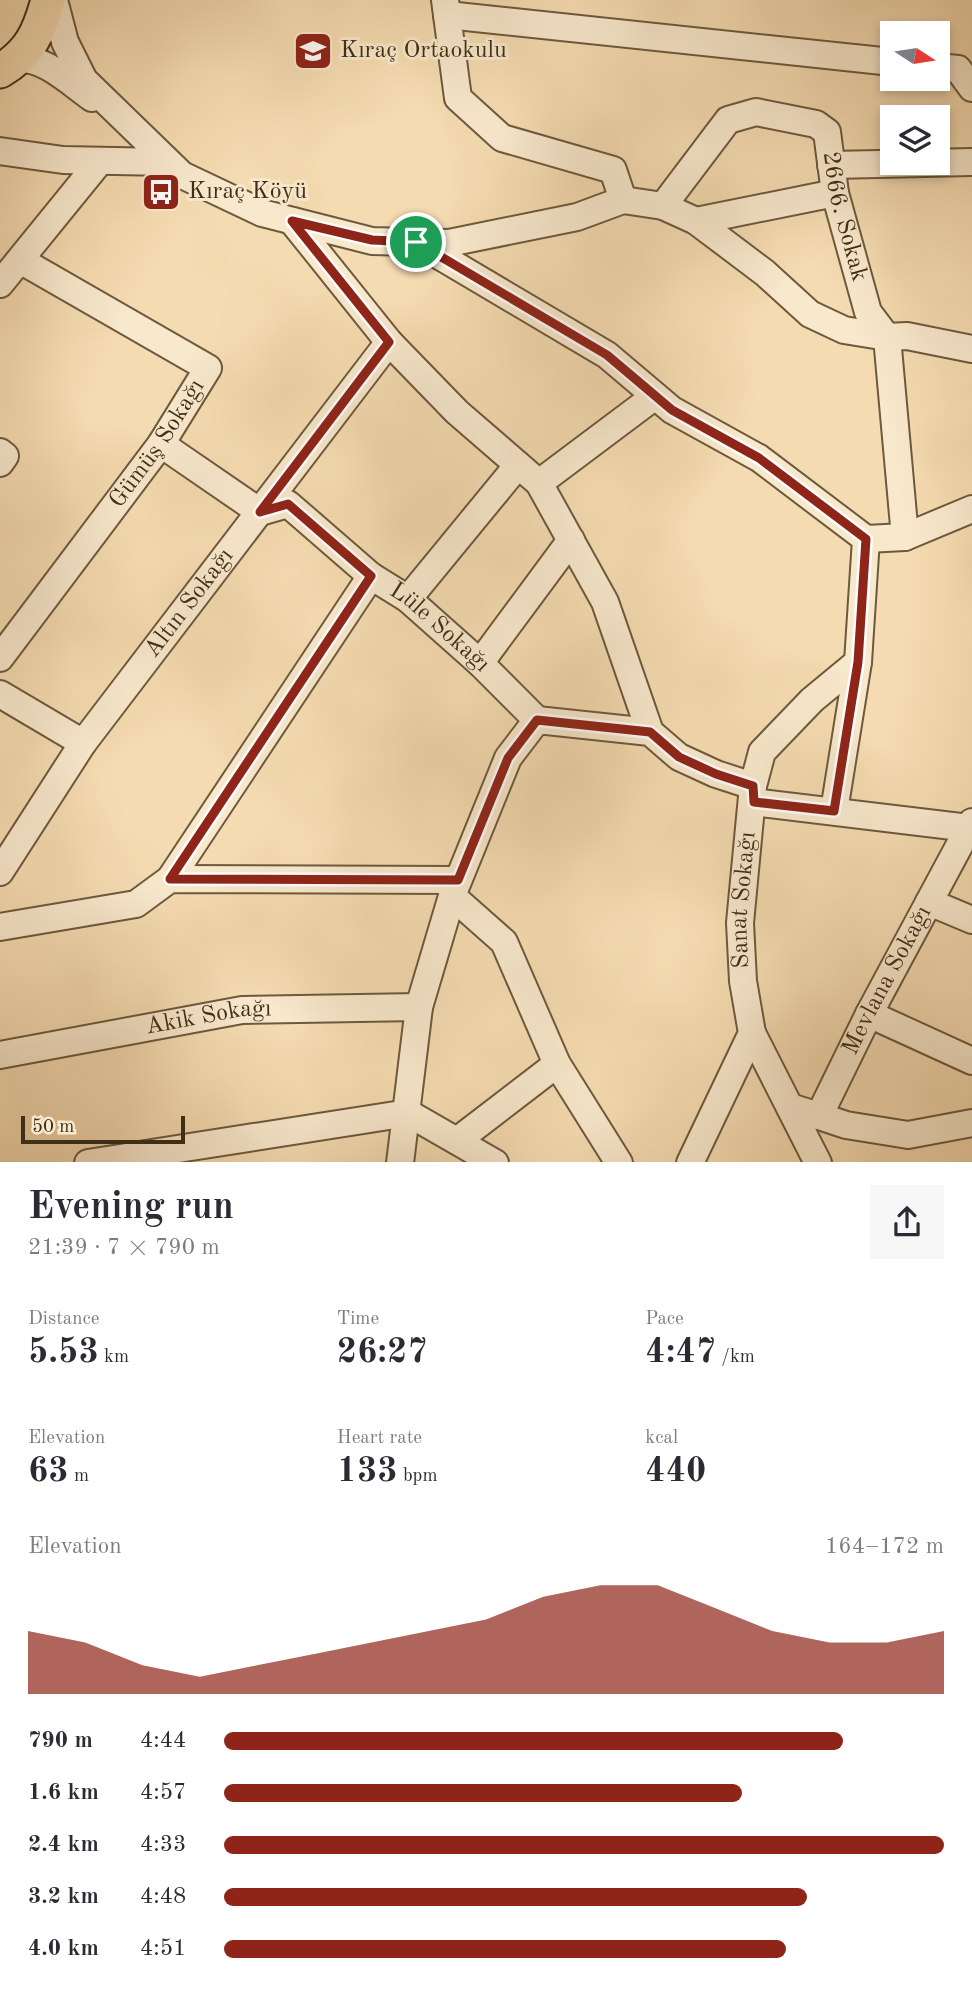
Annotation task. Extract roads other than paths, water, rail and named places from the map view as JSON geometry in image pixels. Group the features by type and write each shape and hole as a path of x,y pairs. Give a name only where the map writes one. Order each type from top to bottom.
{"main road":[{"path":"8,66 36,38 51,0"}],"street":[{"path":"51,0 65,42 84,80 182,175 262,213 372,240 449,243 577,217 623,200 663,206 696,221 765,273 810,314 844,330 887,337 907,336 972,349"},
{"path":"623,200 613,170 502,138 458,98 446,8 880,61"},
{"path":"8,66 24,58 37,61 122,118"},
{"path":"950,68 958,69 972,88"},
{"name":"2666. Sokak","path":"663,206 728,120 756,112 817,124 827,132 835,193 868,313 887,337"},
{"path":"0,151 100,162 167,162"},
{"path":"0,284 100,162"},
{"path":"831,165 972,162"},
{"path":"696,221 835,193"},
{"path":"292,221 389,342 457,412 539,483 605,602 650,732 679,757 753,794 834,811 971,825"},
{"path":"416,242 607,355 672,410 759,458 866,539 905,537 972,509"},
{"name":"Gümüş Sokağı","path":"0,658 161,444 208,368 20,260"},
{"path":"887,337 905,537"},
{"name":"Altın Sokağı","path":"0,872 83,743 389,342"},
{"path":"539,483 655,396"},
{"path":"161,444 260,512"},
{"path":"0,453 5,456 0,463"},
{"path":"408,599 518,465"},
{"name":"Lüle Sokağı","path":"260,512 288,504 371,576 408,599 480,663 537,720"},
{"path":"834,811 858,662 866,539"},
{"path":"480,663 571,540"},
{"path":"0,927 136,904 170,879 371,576"},
{"name":"Sanat Sokağı","path":"818,1162 752,1033 743,981 740,923 753,794 762,752 812,700 858,662"},
{"path":"0,694 83,743"},
{"path":"400,1162 419,1007 455,888 508,758 537,720 650,732"},
{"name":"Mevlana Sokağı","path":"819,1115 869,1014 971,825"},
{"path":"170,879 455,888 504,942 557,1064 618,1162"},
{"path":"929,902 972,920"},
{"name":"Akik Sokağı","path":"0,1055 242,1010 419,1007"},
{"path":"869,1014 972,1061"},
{"path":"691,1162 752,1033"},
{"path":"458,1140 557,1064"},
{"path":"790,1107 846,1125 908,1135 972,1123"},
{"path":"94,1162 408,1112 493,1162"}],"place":[{"name":"Kıraç Ortaokulu","path":"313,51"},
{"name":"Kıraç Köyü","path":"161,192"}]}
